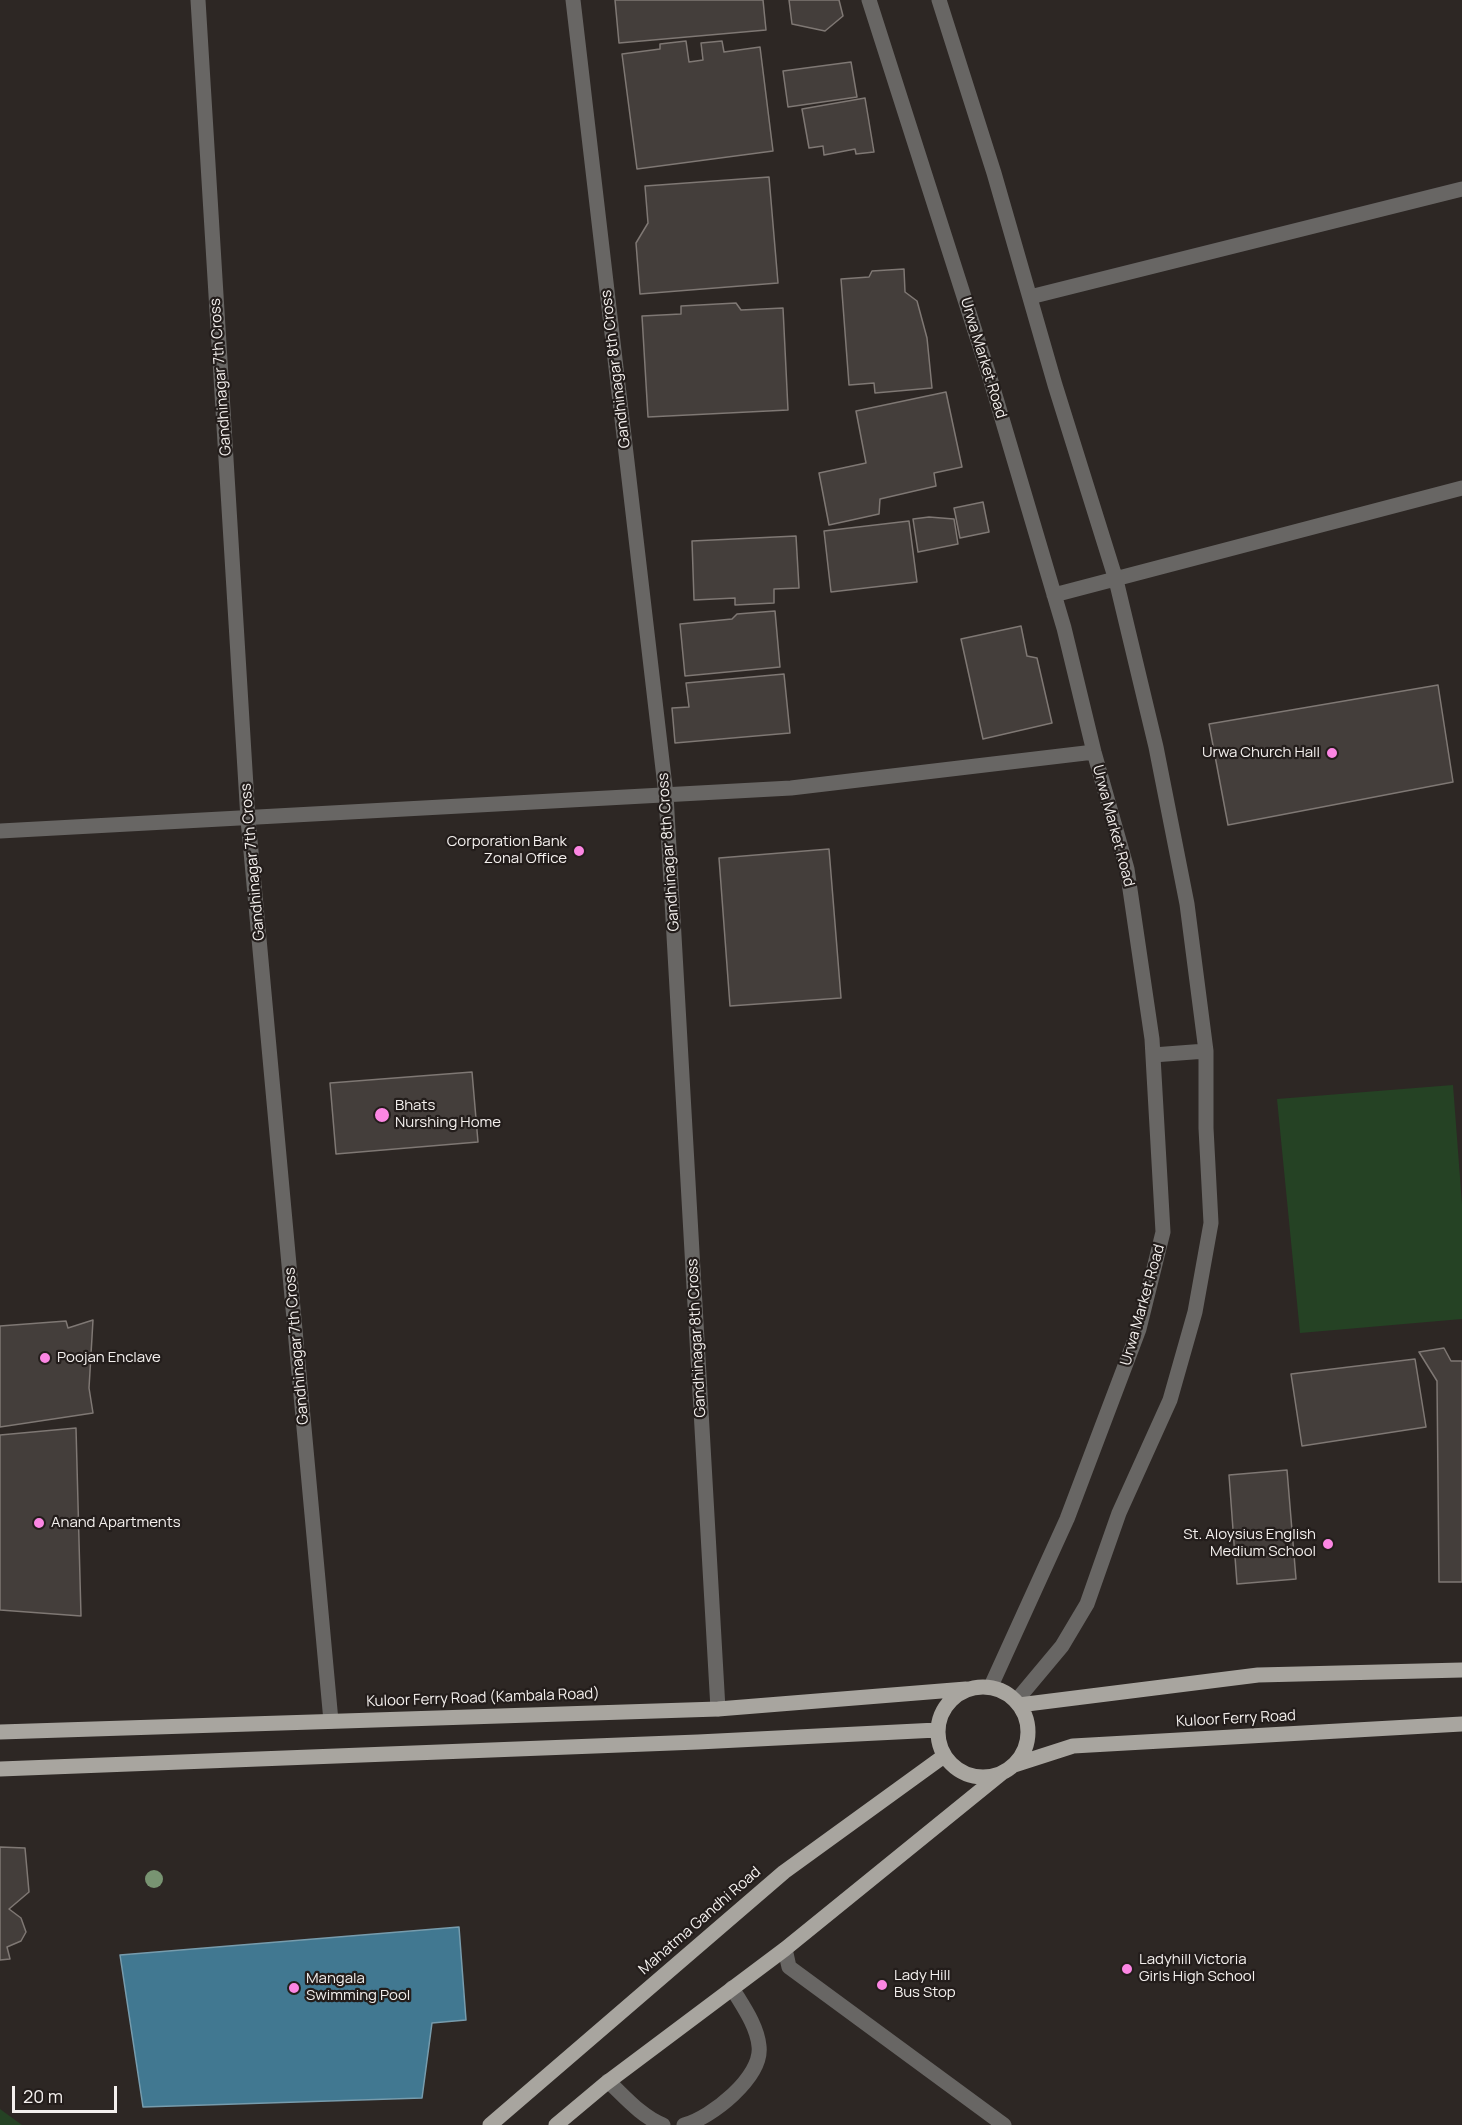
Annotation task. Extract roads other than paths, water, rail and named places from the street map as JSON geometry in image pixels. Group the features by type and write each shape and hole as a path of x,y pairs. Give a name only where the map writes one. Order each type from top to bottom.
{"main road":[{"path":"1017,1703 1258,1675 1462,1670"},
{"path":"556,2125 608,2081 785,1948 1008,1769 1023,1753 1028,1725 1017,1703 1004,1691 991,1686 966,1689 954,1696 946,1705 937,1730 938,1744 944,1756 952,1766 976,1777 989,1777 1008,1769"},
{"name":"Kuloor Ferry Road (Kambala Road)","path":"0,1732 718,1709 966,1689"},
{"name":"Kuloor Ferry Road","path":"1008,1769 1073,1746 1462,1724"},
{"path":"0,1768 698,1742 937,1730"},
{"name":"Mahatma Gandhi Road","path":"490,2125 784,1872 944,1756"}],"street":[{"name":"Gandhinagar 7th Cross","path":"198,0 248,819 331,1721"},
{"name":"Gandhinagar 8th Cross","path":"573,0 666,795 718,1709"},
{"name":"Urwa Market Road","path":"869,0 990,378 1054,595 1127,869 1153,1055 1163,1232 1139,1329 1067,1519 991,1686"},
{"path":"939,0 994,173 1116,579 1156,747 1185,893 1206,1051 1206,1128 1211,1224 1195,1312 1173,1389 1119,1513 1087,1604 1062,1646 1017,1703"},
{"path":"1030,297 1462,189"},
{"path":"1054,595 1462,488"},
{"path":"0,831 791,788 1094,752"},
{"path":"1153,1055 1206,1051"},
{"path":"785,1948 789,1967 1004,2125"},
{"path":"684,2125 700,2118 731,2096 745,2083 754,2070 759,2053 757,2038 732,1988"},
{"path":"608,2081 654,2122 663,2125"}],"water":[{"name":"Mangala Swimming Pool","path":"459,1927 466,2020 432,2023 422,2098 143,2107 120,1955"}],"place":[{"name":"Urwa Church Hall","path":"1332,753"},
{"name":"Corporation Bank Zonal Office","path":"579,851"},
{"name":"Bhats Nurshing Home","path":"382,1115"},
{"name":"Poojan Enclave","path":"45,1358"},
{"name":"Anand Apartments","path":"39,1523"},
{"name":"St. Aloysius English Medium School","path":"1328,1544"},
{"name":"Ladyhill Victoria Girls High School","path":"1127,1969"},
{"name":"Lady Hill Bus Stop","path":"882,1985"},
{"name":"Mangala Swimming Pool","path":"294,1988"}]}
